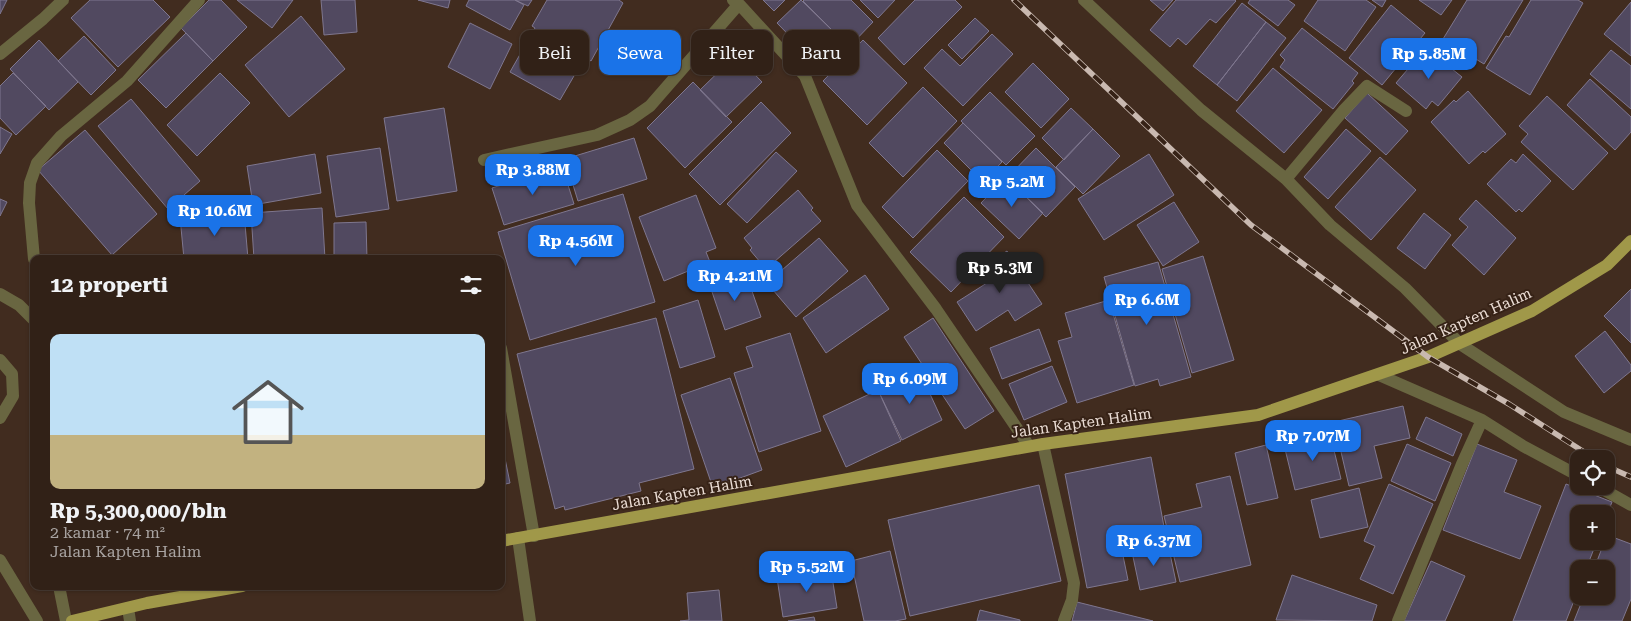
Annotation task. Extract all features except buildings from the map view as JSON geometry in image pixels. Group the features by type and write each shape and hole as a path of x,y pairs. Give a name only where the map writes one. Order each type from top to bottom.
{"main road":[{"name":"Jalan Kapten Halim","path":"505,540 1029,446 1258,415 1378,375 1460,344 1532,311 1607,265 1631,241"},
{"path":"72,621 157,601 219,590"}],"street":[{"path":"0,54 63,0"},
{"path":"34,255 29,203 30,183 37,163 61,136 127,81 199,0"},
{"path":"1084,0 1201,110 1286,179 1330,225 1405,288 1460,344 1564,412 1631,440"},
{"path":"484,160 597,135 630,120 650,106 736,2 805,76 857,205 936,309 1029,446"},
{"path":"1286,179 1343,111 1367,86 1406,111"},
{"path":"0,294 19,305 30,316"},
{"path":"0,360 12,374 12,396 0,418"},
{"path":"505,371 534,536"},
{"path":"1378,375 1482,420 1523,446 1570,471"},
{"path":"1398,621 1482,420"},
{"path":"1043,444 1074,583 1072,600 1064,621"},
{"path":"1613,495 1631,505"},
{"path":"518,538 530,621"},
{"path":"0,560 37,621"},
{"path":"60,590 66,621"},
{"path":"128,608 130,621"}],"railway":[{"path":"1014,0 1251,225 1428,357 1509,404 1581,450"},
{"path":"1615,470 1631,477"}]}
